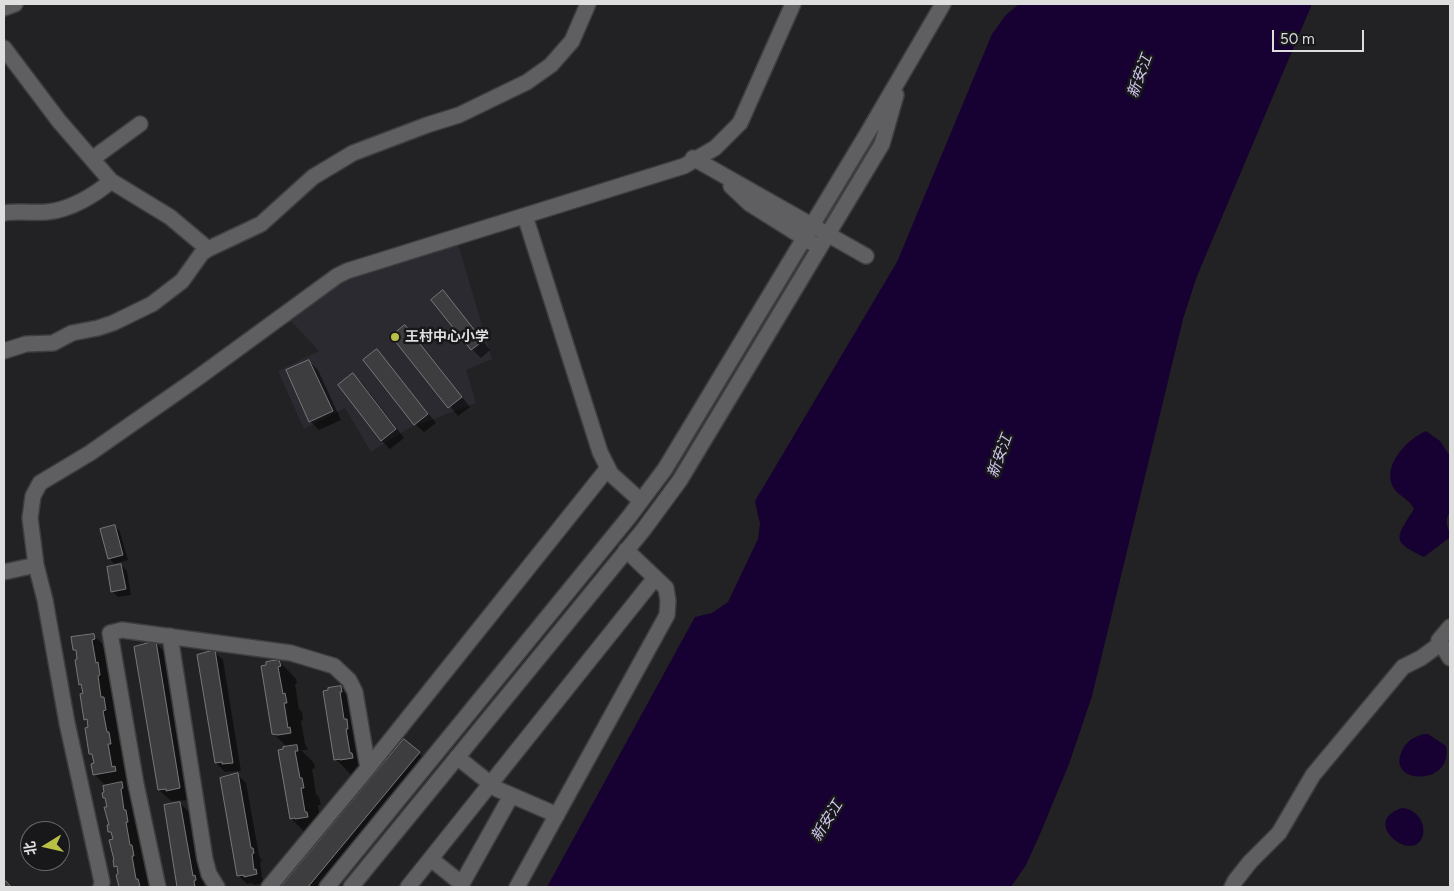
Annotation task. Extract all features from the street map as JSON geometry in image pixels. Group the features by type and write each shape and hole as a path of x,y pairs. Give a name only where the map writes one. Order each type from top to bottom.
{"street":[{"path":"4,8 15,4"},
{"path":"4,351 26,344 53,343 72,333 113,323 152,304 182,281 202,253 208,248 261,224 313,177 353,153 459,115 527,82 551,65 572,41 588,4"},
{"path":"101,887 102,882 67,723 45,600 36,565 30,511 33,496 40,483 90,453 196,380 337,276 356,267 684,166 697,158 724,140 740,123 793,4"},
{"path":"327,887 642,501 678,448 943,4"},
{"path":"4,48 59,121 111,181 170,217 208,248"},
{"path":"351,887 665,501 694,458 882,144 902,72"},
{"path":"92,159 140,124"},
{"path":"697,158 750,204 820,248"},
{"path":"697,158 866,256"},
{"path":"4,213 14,211 48,212 59,209 79,202 102,189 111,181"},
{"path":"525,216 600,452 611,474 642,501"},
{"path":"268,887 368,768 608,468"},
{"path":"516,887 667,615 668,601 666,588 626,550"},
{"path":"4,572 36,565"},
{"path":"408,887 655,578"},
{"path":"1450,627 1441,636 1440,640 1440,644 1450,658"},
{"path":"158,887 136,784 110,633 122,630 291,653 334,666 349,680 355,692 368,768"},
{"path":"170,636 205,858 209,874 217,887"},
{"path":"1232,887 1250,862 1279,833 1313,775 1397,674 1403,667 1421,658 1440,644"},
{"path":"457,757 497,789 557,815"},
{"path":"431,859 461,886 511,796"}],"shaded area":[{"name":"王村中心小学","path":"458,244 492,359 466,370 476,403 407,429 371,452 345,408 304,429 278,371 319,351 291,321 348,275"}],"water":[{"name":"新安江","path":"1019,4 1312,4 1197,276 1183,319 1092,696 1069,764 1026,865 1011,887 547,887 695,617 712,613 728,602 758,539 760,524 755,501 897,262 992,34 1006,15"},
{"path":"1426,431 1440,441 1450,456 1450,511 1447,520 1449,538 1424,557 1401,543 1400,533 1414,509 1395,490 1390,473 1397,455 1411,440"},
{"path":"1428,734 1446,746 1446,759 1441,768 1432,774 1412,775 1404,771 1400,764 1401,753 1410,740"},
{"path":"1402,808 1415,813 1423,825 1423,835 1418,843 1410,846 1401,844 1387,831 1386,822 1390,814"}],"building":[{"path":"443,290 483,341 471,350 431,300"},
{"path":"405,325 462,397 448,408 391,336"},
{"path":"377,349 428,414 414,425 363,360"},
{"path":"309,360 333,411 309,422 286,370"},
{"path":"353,373 396,429 381,441 338,385"},
{"path":"115,525 123,555 108,559 100,529"},
{"path":"121,564 126,589 111,592 107,567"},
{"path":"94,634 95,639 92,640 96,663 98,662 101,697 104,697 106,710 103,711 111,744 108,744 112,767 115,766 116,771 93,775 91,764 94,763 92,754 89,754 85,728 88,727 87,719 84,720 80,694 83,693 81,684 79,685 75,660 77,659 76,650 73,650 71,637"},
{"path":"156,641 180,788 166,791 166,789 158,790 134,647"},
{"path":"215,650 233,763 215,763 197,655"},
{"path":"279,660 281,666 278,667 283,694 285,693 287,703 284,703 288,728 290,727 291,733 278,735 272,734 261,666 266,665 266,662"},
{"path":"341,686 342,692 340,692 344,719 347,719 348,729 346,729 350,753 352,753 353,758 334,760 323,691 328,690 328,688"},
{"path":"404,739 420,752 308,887 281,887"},
{"path":"297,745 298,751 295,751 300,778 302,778 304,788 301,788 305,812 307,812 308,817 290,819 278,750 283,749 283,747"},
{"path":"238,773 251,848 253,848 254,853 252,854 254,870 256,869 257,874 244,877 244,875 237,876 220,778"},
{"path":"122,782 124,810 126,810 128,822 126,822 134,856 132,856 136,879 138,879 140,887 119,887 116,875 118,874 117,866 114,867 109,840 113,839 111,832 108,832 107,825 109,825 104,807 107,807 102,793 104,792 103,786"},
{"path":"180,802 193,876 195,875 196,880 194,881 195,887 177,887 164,805"},
{"path":"6,881 11,887 4,887"}],"place":[{"name":"王村中心小学","path":"395,337"}]}
